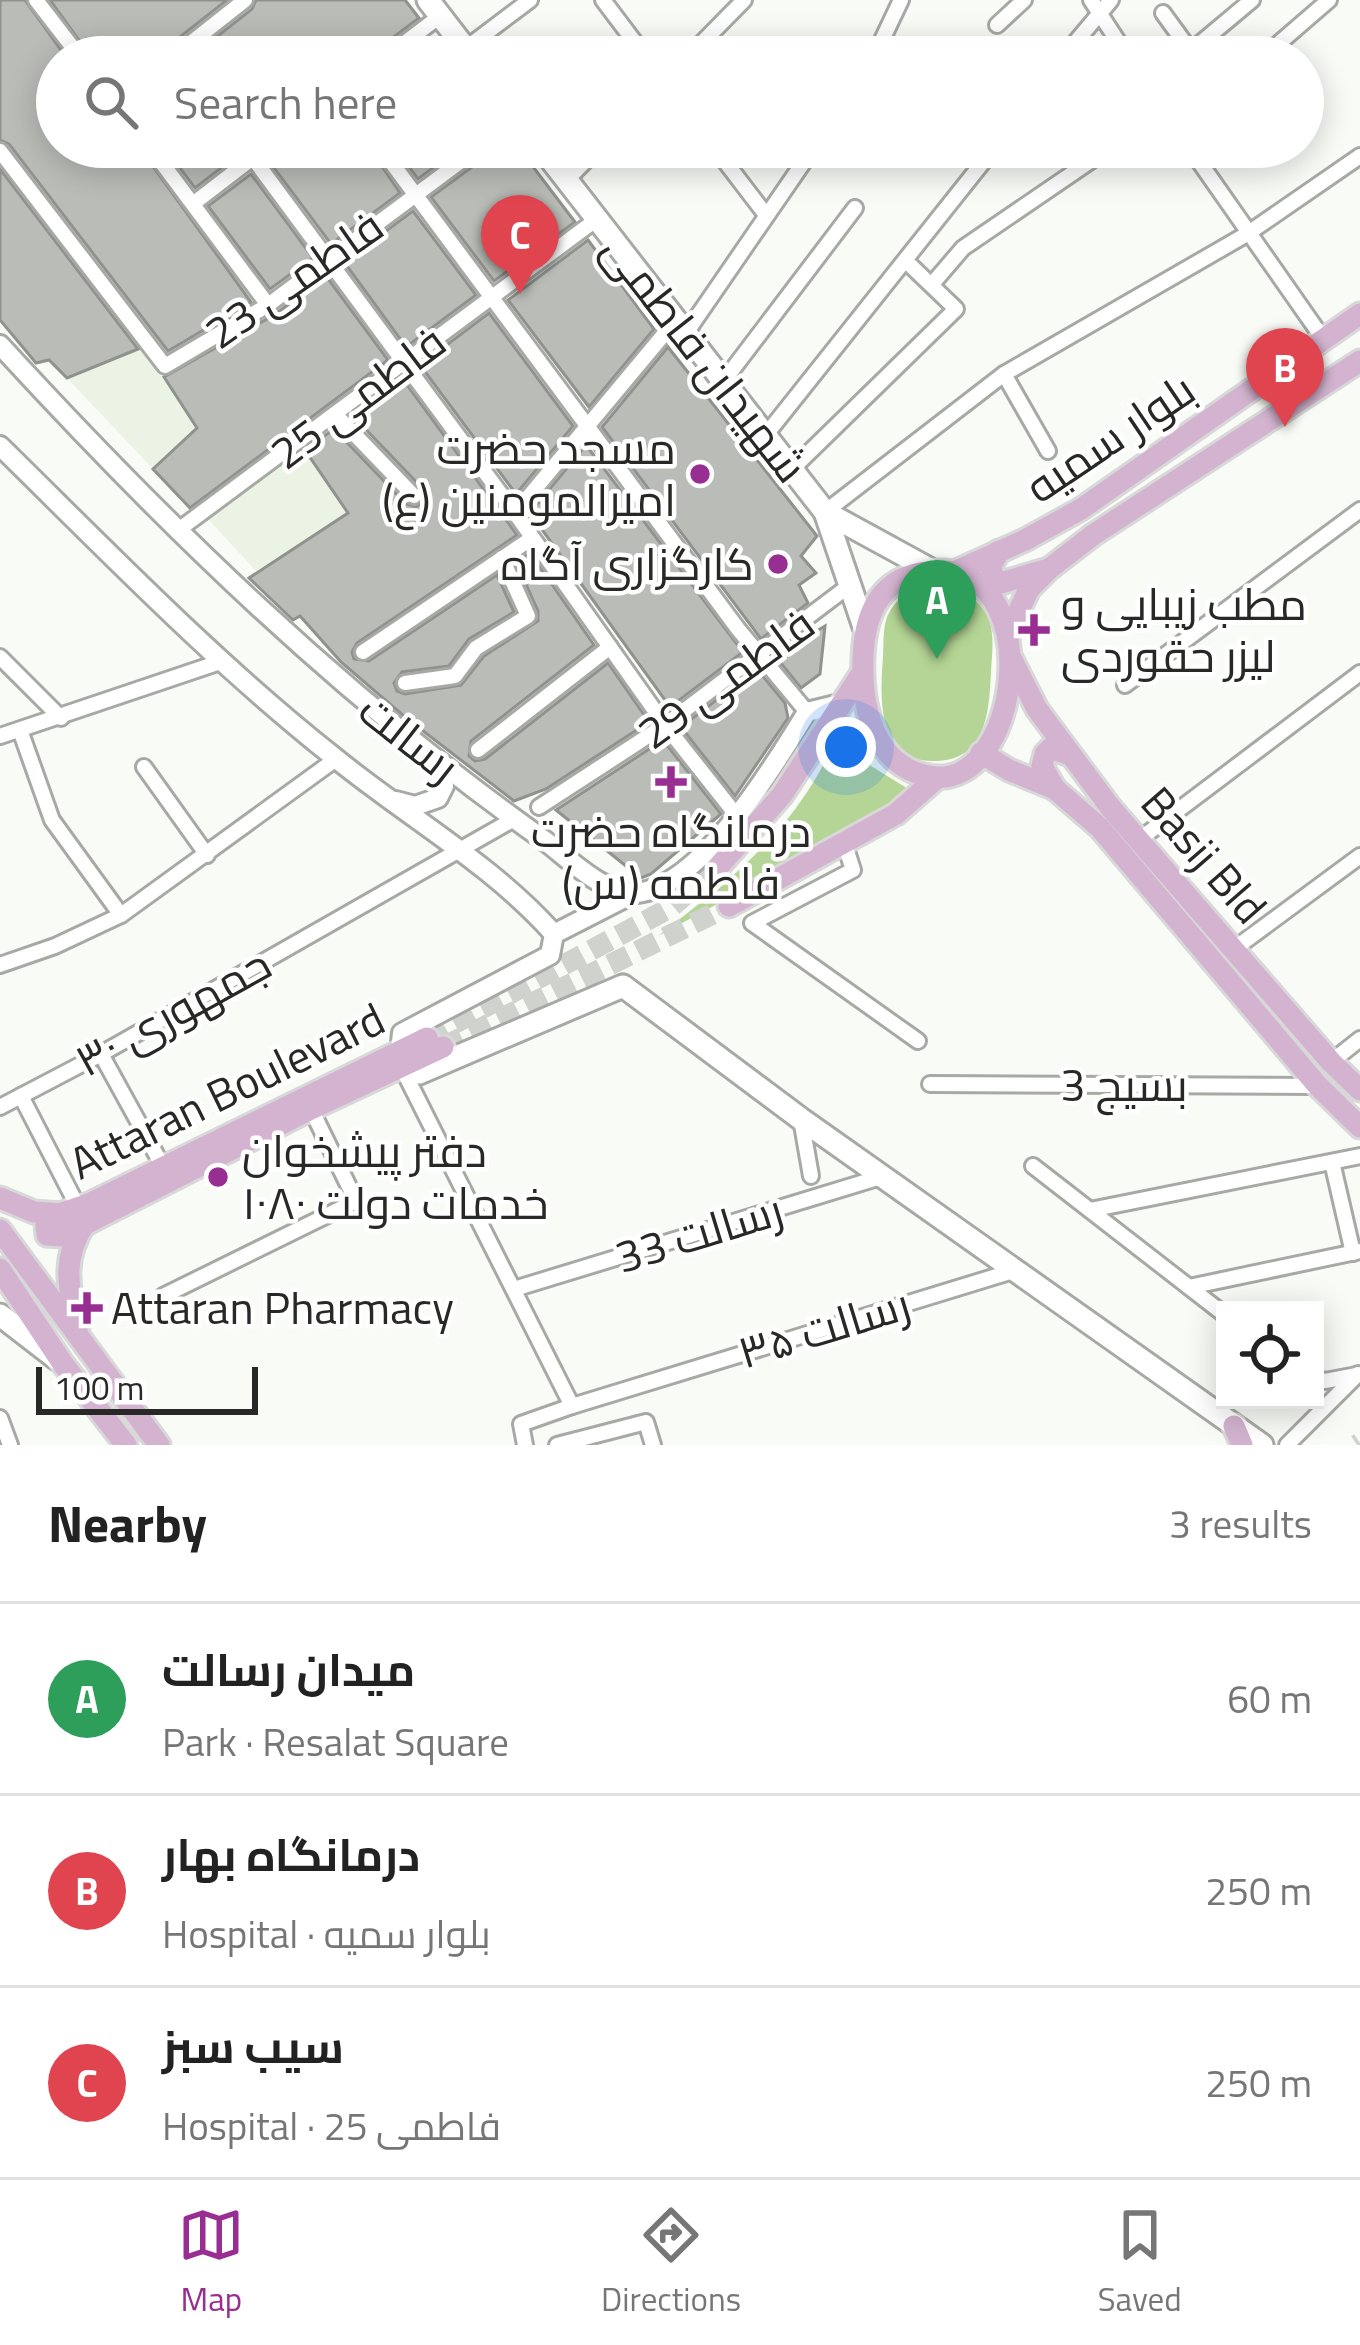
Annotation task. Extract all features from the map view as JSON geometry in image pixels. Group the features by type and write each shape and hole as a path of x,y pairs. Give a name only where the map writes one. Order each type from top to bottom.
{"main road":[{"path":"434,8 455,36"},
{"name":"شهیدان فاطمی","path":"558,168 825,512"},
{"name":"بلوار سمیه","path":"943,571 999,551 1081,509 1360,314"},
{"name":"بلوار سمیه","path":"1009,645 1029,589 1049,569 1093,535 1360,361"},
{"path":"729,906 896,814 938,777 968,767 998,732 1007,694 1009,645 1001,611 981,584 943,571 825,512"},
{"path":"825,512 864,627 863,700 878,741 910,770 938,777"},
{"path":"999,551 991,566 993,577 1001,583 1049,569"},
{"path":"864,627 881,594 910,576 943,571"},
{"name":"Basij Bld","path":"1009,645 1037,709 1070,755 1330,1062 1360,1090"},
{"path":"719,866 782,795 862,673"},
{"path":"1055,789 1042,766 1045,754 1051,748 1070,755"},
{"path":"981,753 1055,789 1100,828 1318,1086 1360,1127"},
{"path":"401,1060 418,1073 623,986 1238,1436 1262,1445"},
{"name":"Attaran Boulevard","path":"75,1214 311,1109 435,1042"},
{"name":"Attaran Boulevard","path":"75,1214 162,1165 401,1060"},
{"path":"0,1198 34,1212 75,1214 68,1277 71,1304 87,1347"},
{"path":"0,1231 159,1445"},
{"path":"0,1231 7,1249 0,1256"},
{"path":"0,1269 63,1364 126,1445"},
{"path":"0,1315 63,1364"}],"street":[{"path":"38,0 65,36"},
{"path":"200,36 245,0"},
{"path":"488,36 530,0"},
{"path":"603,0 630,36"},
{"path":"884,36 901,0"},
{"path":"997,25 1024,0"},
{"path":"1076,36 1094,6 1111,0"},
{"path":"1213,36 1252,0"},
{"path":"1287,36 1329,0"},
{"path":"707,36 738,2"},
{"path":"1094,6 1115,36"},
{"path":"407,36 434,8"},
{"path":"1162,13 1179,36"},
{"name":"فاطمی 23","path":"0,151 165,366 268,305 451,168"},
{"path":"825,512 1004,374 1247,234 1360,156"},
{"path":"166,168 268,305"},
{"path":"194,203 240,168"},
{"path":"260,168 665,725 737,816"},
{"path":"396,168 667,535 808,712"},
{"path":"567,180 579,168"},
{"path":"730,168 766,215"},
{"path":"515,513 588,424 680,327 799,168"},
{"path":"765,436 978,168"},
{"path":"933,283 963,248 1080,168"},
{"path":"1203,168 1324,340"},
{"path":"723,382 854,208"},
{"name":"فاطمی 25","path":"177,531 597,219"},
{"path":"791,470 956,309 907,262"},
{"name":"رسالت","path":"0,345 177,531 351,694 609,887 634,893"},
{"path":"1004,374 1048,451"},
{"path":"335,414 414,496"},
{"name":"رسالت","path":"0,446 220,662 335,759 457,850 554,934"},
{"path":"1125,685 1360,510"},
{"path":"364,652 532,538"},
{"path":"405,683 455,676 476,647 528,616 502,558"},
{"name":"فاطمی 29","path":"538,807 665,725 850,584"},
{"path":"478,750 610,646"},
{"path":"0,657 61,718"},
{"path":"0,736 220,662"},
{"path":"1140,839 1360,674"},
{"path":"572,1406 401,1060 402,1033 550,955 554,934 687,868 750,804 808,712 840,704"},
{"path":"20,730 52,820 121,916"},
{"path":"391,800 416,806 438,798 444,785 436,758"},
{"path":"0,965 121,916 335,759"},
{"path":"144,767 207,855"},
{"name":"جمهوری ۳۰","path":"0,1107 514,819"},
{"path":"845,845 853,870 752,923 918,1042"},
{"path":"1234,949 1360,856"},
{"path":"1330,1062 1360,1039"},
{"path":"101,1054 162,1165"},
{"name":"بسیج 3","path":"930,1084 1318,1086"},
{"path":"21,1096 75,1214"},
{"path":"163,1296 356,1201 311,1109"},
{"path":"801,1119 811,1176"},
{"path":"1090,1210 1360,1156"},
{"path":"1189,1287 1357,1252 1332,1162"},
{"path":"1033,1166 1216,1309"},
{"name":"رسالت 33","path":"514,1289 884,1176"},
{"name":"رسالت ۳۵","path":"525,1445 520,1424 1013,1271"},
{"path":"1324,1381 1359,1374"},
{"path":"1287,1445 1359,1374"},
{"path":"0,1418 10,1445"},
{"path":"556,1445 646,1422 653,1445"}],"shaded area":[{"path":"141,347 197,428 153,469 67,378"},
{"path":"302,446 348,513 256,571 208,519"}],"green space":[{"path":"936,584 978,603 988,617 992,644 989,702 982,731 966,752 936,761 916,759 892,740 882,690 884,633 890,611 904,596"},
{"path":"844,726 852,731 871,766 910,790 895,808 658,936 775,834 812,784"}],"building":[{"path":"0,0 25,0 51,36 36,36 36,168 154,168 251,302 168,351 9,144 0,140"},
{"path":"50,0 227,0 181,36 76,36"},
{"path":"256,0 405,0 419,18 395,36 218,36 252,9"},
{"path":"180,168 221,168 195,188"},
{"path":"274,168 383,168 400,193 331,244"},
{"path":"410,168 433,168 418,179"},
{"path":"471,168 534,168 575,222 494,281 431,197"},
{"path":"0,169 138,349 67,378 49,360 36,363 0,320"},
{"path":"251,174 313,258 270,289 208,206"},
{"path":"413,211 476,295 406,347 344,262"},
{"path":"588,240 654,329 589,407 508,300"},
{"path":"326,276 388,360 190,508 153,469 197,428 164,377 274,315"},
{"path":"489,313 573,426 516,494 420,365"},
{"path":"668,347 817,536 801,556 816,573 799,585 808,603 761,639 602,427"},
{"path":"402,378 517,535 357,643 354,659 369,661 497,575 514,612 469,639 449,666 402,672 394,683 405,694 461,685 484,656 538,621 516,562 530,553 594,645 471,741 469,756 475,761 485,759 608,663 649,722 546,789 514,801 405,717 341,662 300,616 293,620 249,578 348,513 305,450 334,429 406,504 423,503 422,488 352,415"},
{"path":"586,445 743,652 670,707 530,513"},
{"path":"825,626 820,674 801,688 775,656"},
{"path":"757,669 785,703 788,718 735,796 681,727"},
{"path":"663,740 721,814 641,878 556,810"}],"tunnel":[{"path":"427,1038 670,908 719,866"},
{"path":"443,1047 729,906"}],"place":[{"name":"سیب سبز","path":"520,294"},
{"name":"درمانگاه بهار","path":"1285,427"},
{"name":"مسجد حضرت امیرالمومنین (ع)","path":"700,474"},
{"name":"کارگزاری آگاه","path":"778,564"},
{"name":"مطب زیبایی و لیزر حقوردی","path":"1034,630"},
{"name":"میدان رسالت","path":"937,659"},
{"name":"درمانگاه حضرت فاطمه (س)","path":"671,782"},
{"name":"دفتر پیشخوان خدمات دولت ۱۰۸۰","path":"218,1177"},
{"name":"Attaran Pharmacy","path":"87,1308"}]}
